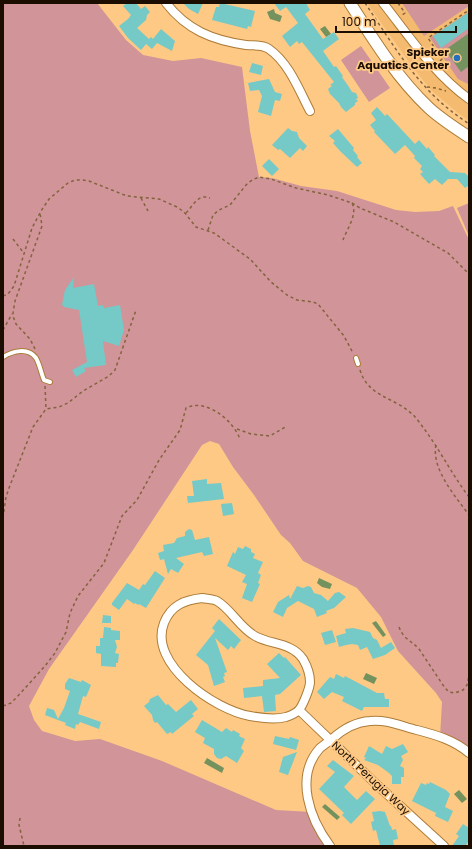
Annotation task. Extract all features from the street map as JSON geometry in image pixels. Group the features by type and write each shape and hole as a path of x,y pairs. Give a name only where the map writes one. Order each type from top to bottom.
{"main road":[{"path":"350,3 384,54 416,95 436,114 469,137"}],"street":[{"path":"166,3 186,24 199,32 216,39 246,45 260,45 268,48 280,58 310,111"},
{"path":"383,3 430,62 444,77 468,96"},
{"path":"202,598 216,601 245,630 266,641 281,644 292,649 302,658 308,669 310,682 308,693 299,710 287,717 274,719 241,714 217,704 191,685 170,663 165,651 161,630 167,615 178,604 189,600 202,598"},
{"name":"North Perugia Way","path":"299,710 444,846"},
{"path":"330,846 318,829 311,812 307,798 307,785 312,761 320,749 344,728 369,721 384,721 432,734 458,745 469,753"}],"lane":[{"path":"3,357 12,352 22,351 32,355 36,359 44,380 50,382"},
{"path":"356,358 358,364"}],"path":[{"path":"365,3 391,42 432,95 469,124"},
{"path":"398,3 405,13 401,16"},
{"path":"438,62 442,59 428,38 469,10"},
{"path":"427,87 436,88"},
{"path":"208,230 213,215 219,210 230,205 246,185 252,180 259,177 271,179 296,188 349,201 360,208 394,222 448,253 457,264 469,274"},
{"path":"3,296 8,294 14,286 32,228 49,199 68,183 76,180 89,181 122,194 141,198 159,199 177,207 186,214 196,227 208,230 250,259 271,282 287,295 297,300 318,304 344,336 356,358"},
{"path":"186,214 199,198 204,196 210,198"},
{"path":"141,198 148,211"},
{"path":"343,240 354,210 352,203 349,201"},
{"path":"32,355 35,351 33,344 16,324 13,313 15,301 42,226 40,214"},
{"path":"13,239 24,252"},
{"path":"46,409 59,407 68,403 83,391 109,376 115,370 136,310"},
{"path":"3,330 13,313"},
{"path":"358,364 362,377 368,386 377,393 406,409 414,416 436,445 469,497"},
{"path":"3,518 6,497 20,458 33,427 46,409 44,380"},
{"path":"3,706 10,703 17,697 53,656 66,632 70,613 78,596 104,563 122,516 137,500 159,460 182,427 186,408 198,405 210,409 222,416 235,429 240,438"},
{"path":"235,429 251,434 270,436 287,426"},
{"path":"436,445 436,462 441,474 469,515"},
{"path":"399,627 404,638 419,649 447,690 455,694 461,692 466,688 469,676"},
{"path":"20,818 19,825 24,846"}],"shaded area":[{"path":"3,3 97,3 126,40 143,55 173,61 201,58 242,67 250,131 259,177 272,178 301,186 337,191 396,210 415,212 439,211 453,206 469,240 469,753 440,737 442,702 436,693 398,651 381,617 357,588 303,561 290,543 281,535 233,467 219,444 210,441 202,445 133,550 49,669 29,706 34,720 42,731 75,741 100,739 162,761 276,810 311,812 329,846 3,846"},
{"path":"367,3 469,3 469,121 432,91 414,69"},
{"path":"402,3 469,3 469,6 424,36"},
{"path":"274,9 275,13 282,16 280,22 270,19 267,12"},
{"name":"Spieker Aquatics Center","path":"469,12 468,84 458,79 430,38"},
{"path":"325,26 331,34 326,37 320,29"},
{"path":"469,33 469,66 461,72 445,50"},
{"path":"361,46 390,88 369,102 341,60"},
{"path":"469,203 469,236 457,208"},
{"path":"319,578 332,584 330,589 322,587 317,583"},
{"path":"376,621 386,635 383,637 372,623"},
{"path":"366,673 377,678 374,684 363,679"},
{"path":"207,758 224,768 222,773 204,763"},
{"path":"459,790 467,799 462,803 454,794"},
{"path":"325,804 340,817 337,820 322,807"}],"building":[{"path":"127,3 136,3 141,9 145,6 150,12 147,15 146,20 137,28 149,39 151,37 153,39 161,29 175,41 172,51 157,43 152,49 146,44 141,50 128,38 119,26 131,15 123,6"},
{"path":"183,3 203,3 198,14 189,9"},
{"path":"220,3 255,11 251,27 248,26 247,29 212,20 216,7 219,7"},
{"path":"274,3 306,3 310,10 305,14 323,39 334,32 339,39 323,51 334,67 336,66 352,92 356,93 358,98 356,99 358,101 355,105 346,112 330,94 328,89 334,82 302,42 299,44 297,41 290,47 282,36 298,23 286,7 280,11"},
{"path":"469,12 469,28 441,48 433,36"},
{"path":"252,63 263,66 261,75 249,72"},
{"path":"269,79 275,92 282,94 280,101 275,100 271,116 258,112 262,96 259,90 250,91 248,83"},
{"path":"377,107 385,116 387,114 415,144 419,140 427,149 428,147 435,155 434,156 450,172 465,173 469,177 469,185 465,188 457,179 448,179 442,185 435,179 429,184 420,174 423,172 420,169 422,166 405,145 395,154 374,132 375,131 370,125 376,120 371,113"},
{"path":"288,128 297,132 299,138 307,146 303,151 300,148 290,158 280,149 278,150 272,145"},
{"path":"338,129 354,148 353,150 362,163 357,167 340,151 333,143 335,141 329,136"},
{"path":"269,159 279,169 272,176 262,166"},
{"path":"74,277 73,288 94,284 98,306 103,305 104,308 120,305 124,330 119,346 103,341 106,365 84,368 86,371 76,377 72,370 87,362 79,310 64,307 62,305 65,290"},
{"path":"207,479 207,484 221,483 224,499 188,503 187,496 194,496 192,481"},
{"path":"232,503 234,514 223,516 221,504"},
{"path":"189,529 192,530 195,540 209,537 213,554 204,556 202,552 176,558 184,564 178,573 171,569 168,574 164,559 160,560 158,553 164,551 163,545 174,543 177,538 185,536 185,532"},
{"path":"245,546 251,549 251,552 255,554 253,558 263,562 258,573 261,575 258,583 260,584 252,602 242,598 247,584 242,582 246,575 227,566 233,552 235,554 238,547 243,549"},
{"path":"155,571 165,578 146,608 139,604 134,604 127,599 119,610 112,605 127,583 139,590 143,584 145,585"},
{"path":"297,586 303,588 308,586 311,587 314,593 321,595 328,601 335,593 339,592 346,597 334,608 326,611 327,613 317,617 314,609 298,601 287,608 283,617 273,612 278,602 289,595 290,599"},
{"path":"103,615 111,616 111,623 102,623"},
{"path":"219,619 241,640 234,649 231,646 228,650 215,638 227,672 224,673 225,676 223,677 225,682 214,686 208,665 196,655 215,631 212,628"},
{"path":"104,627 111,628 111,630 120,631 120,640 115,640 117,647 115,653 119,654 116,667 101,666 101,654 96,653 96,646 100,646 100,638 103,638"},
{"path":"353,628 370,632 373,638 377,640 381,648 391,642 395,648 385,655 373,659 367,647 360,650 358,645 352,644 339,647 336,636 346,633 345,629"},
{"path":"332,630 336,642 325,645 321,633"},
{"path":"279,653 284,658 285,657 301,675 280,694 275,695 276,711 264,712 262,696 244,698 243,688 263,686 263,680 280,678 267,664"},
{"path":"336,674 344,678 345,676 377,693 384,693 385,699 389,699 389,707 364,707 362,711 342,701 344,697 332,692 324,699 317,692 330,677 334,679"},
{"path":"69,678 81,682 82,680 91,685 86,697 83,696 78,714 101,722 99,729 80,722 78,725 76,724 75,729 65,725 66,723 45,715 47,708 54,710 58,719 70,691 65,689 65,684"},
{"path":"158,695 166,705 168,704 176,712 191,700 198,709 192,714 194,716 172,734 171,732 167,734 157,722 155,723 152,715 144,706 150,699"},
{"path":"202,720 222,732 226,728 232,732 233,730 245,739 241,748 244,751 237,763 226,756 221,759 217,758 214,754 214,749 203,743 205,738 195,732"},
{"path":"275,736 289,739 290,737 299,740 296,750 273,744"},
{"path":"403,744 408,752 401,756 403,760 400,766 404,768 404,777 401,777 401,784 392,784 392,776 389,773 378,765 364,760 366,758 364,757 369,746 382,754 386,746 392,749"},
{"path":"297,752 288,775 279,772 283,757"},
{"path":"333,760 354,776 344,787 357,800 366,791 375,799 351,824 342,815 344,813 319,789 335,772 327,766"},
{"path":"430,782 446,790 450,794 445,807 453,811 448,822 435,816 436,813 412,801 421,783 426,785"},
{"path":"372,812 385,812 392,830 396,829 398,839 393,840 394,846 380,846 376,830 373,831 371,822 374,821"},
{"path":"463,824 469,828 469,841 465,846 452,846 459,836 456,834"}],"place":[{"name":"Spieker Aquatics Center","path":"457,58"}]}
